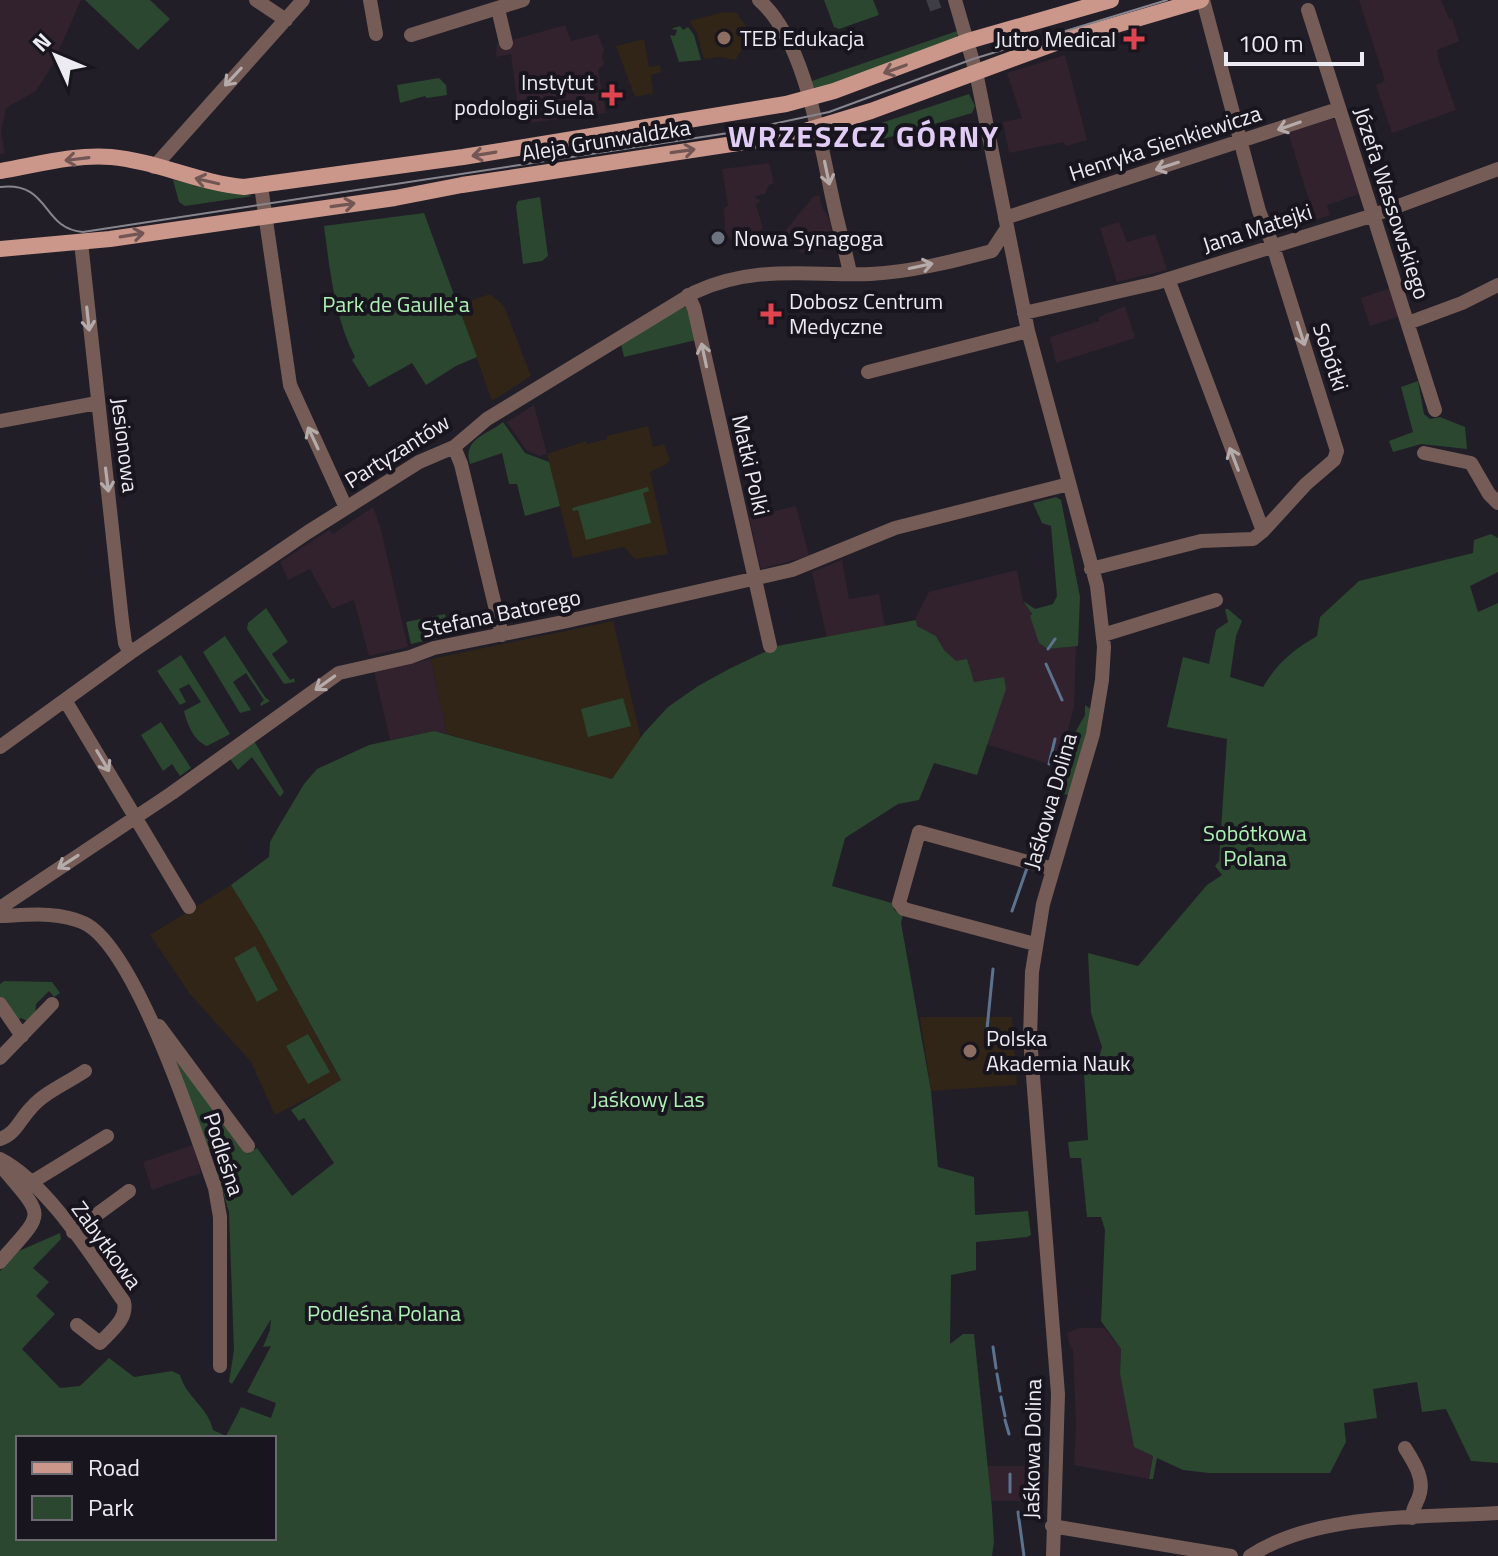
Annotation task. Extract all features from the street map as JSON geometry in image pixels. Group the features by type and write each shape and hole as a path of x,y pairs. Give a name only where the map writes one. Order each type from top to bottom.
{"main road":[{"name":"Aleja Grunwaldzka","path":"0,171 102,157 125,159 232,186 261,186 550,144 809,99 968,41 1111,0"},
{"name":"Aleja Grunwaldzka","path":"0,249 81,242 395,198 792,135 871,111 1061,41 1202,0"}],"street":[{"path":"154,167 303,0"},
{"path":"370,0 376,34"},
{"path":"411,35 523,0"},
{"path":"759,0 783,30 809,99 850,273"},
{"name":"Jaśkowa Dolina","path":"955,0 976,72 1028,331 1099,600 1103,635 1102,680 1093,734 1053,869 1035,944 1030,1038 1058,1394 1053,1556"},
{"name":"Sobótki","path":"1202,0 1259,211 1273,246 1337,451 1334,460 1306,484 1263,531"},
{"path":"260,2 286,20"},
{"path":"498,9 506,43"},
{"name":"Józefa Wassowskiego","path":"1308,10 1435,410"},
{"name":"Henryka Sienkiewicza","path":"1006,223 1338,109"},
{"name":"Jana Matejki","path":"1024,313 1168,279 1374,215 1498,169"},
{"path":"261,186 290,385 346,508"},
{"path":"1006,223 992,251 1015,266"},
{"name":"Jesionowa","path":"81,242 122,621 125,643 130,653"},
{"name":"Partyzantów","path":"0,747 130,653 346,508 419,462 454,447 487,419 688,295 712,284 769,272 895,271 992,251"},
{"path":"1091,569 1201,541 1253,539 1263,531 1168,279"},
{"path":"1408,323 1462,303 1498,285"},
{"name":"Matki Polki","path":"688,295 694,308 770,646"},
{"path":"868,372 1028,331"},
{"path":"0,421 97,403"},
{"path":"454,447 461,464 502,635"},
{"path":"1424,453 1471,463 1489,494 1498,503"},
{"name":"Stefana Batorego","path":"0,908 172,793 339,673 410,657 434,648 754,579 807,565 895,528 1069,484"},
{"path":"1103,635 1216,600"},
{"path":"65,700 189,907"},
{"path":"1035,944 904,909 899,903 919,832 1053,869"},
{"name":"Podleśna","path":"0,916 54,915 71,918 95,929 114,950 147,1010 248,1146"},
{"path":"0,1004 22,1036"},
{"path":"0,1058 52,1004"},
{"name":"Podleśna","path":"147,1010 215,1188 220,1217 220,1366"},
{"path":"0,1139 14,1132 41,1098 85,1071"},
{"path":"32,1182 107,1136"},
{"name":"Zabytkowa","path":"0,1159 32,1182 124,1302 124,1316 100,1343 77,1325"},
{"name":"Zabytkowa","path":"0,1165 36,1210 35,1222 0,1262"},
{"path":"73,1232 129,1191"},
{"path":"0,1236 11,1249"},
{"path":"1405,1448 1409,1466 1421,1484 1420,1496 1412,1508 1412,1518"},
{"path":"1250,1556 1278,1540 1319,1529 1412,1518 1498,1513"},
{"path":"1052,1526 1231,1556"}],"shaded area":[{"path":"0,0 81,0 53,64 36,91 6,108 1,132 4,154 0,154"},
{"path":"1359,0 1441,0 1449,19 1452,18 1459,41 1437,50 1456,110 1392,133 1376,85 1385,81"},
{"name":"TEB Edukacja","path":"724,12 737,13 752,35 735,60 721,57 704,59 696,31 689,21"},
{"path":"565,25 571,41 598,34 604,50 604,64 598,70 606,113 520,124 511,54 496,57 497,44"},
{"path":"644,39 649,67 660,65 661,72 651,75 653,93 635,97 616,46"},
{"path":"1065,55 1087,140 1067,146 1063,142 1009,153 1003,122 1022,118 1007,73"},
{"path":"1330,117 1336,121 1359,194 1327,205 1330,215 1315,220 1288,132"},
{"path":"769,163 774,183 769,185 765,194 755,196 760,202 756,204 763,229 736,247 725,231 724,208 728,206 722,169"},
{"path":"819,195 830,221 836,248 803,253 779,238 813,197"},
{"path":"1119,222 1127,242 1155,234 1167,270 1117,282 1100,228"},
{"path":"1391,288 1400,316 1370,326 1361,298"},
{"path":"490,294 504,306 531,376 492,401 458,305"},
{"path":"1125,306 1135,338 1056,363 1050,337 1099,321 1099,317"},
{"path":"534,405 547,454 539,456 526,450 507,422"},
{"path":"648,426 653,447 664,444 670,460 650,472 668,554 635,559 624,547 573,558 547,454"},
{"path":"796,506 809,556 761,569 749,517"},
{"path":"373,507 408,647 369,656 354,600 332,609 310,569 288,580 280,562 329,530 333,534"},
{"path":"842,560 849,599 879,594 885,626 827,638 812,572"},
{"path":"1017,570 1023,602 1048,649 1076,646 1074,707 1058,767 986,744 1006,689 1003,677 974,682 944,650 936,636 917,626 916,617 929,592"},
{"path":"613,621 641,738 612,780 447,734 431,659"},
{"path":"431,659 447,734 434,731 390,740 374,671"},
{"path":"231,885 341,1081 275,1115 251,1062 190,994 150,935"},
{"name":"Polska Akademia Nauk","path":"920,1017 1012,1017 1017,1085 931,1091"},
{"path":"193,1145 201,1173 152,1190 143,1162"},
{"path":"1079,1328 1104,1328 1121,1349 1120,1374 1134,1446 1153,1456 1149,1479 1074,1465 1073,1349 1067,1333"},
{"path":"986,1466 1039,1466 1040,1501 990,1501"}],"green space":[{"path":"85,0 150,0 170,19 138,50"},
{"path":"824,0 873,0 879,15 839,29 834,27"},
{"path":"680,26 683,30 688,27 694,35 701,60 679,62 670,35 675,36 677,30 671,29"},
{"path":"960,30 956,38 822,88 815,88 809,82"},
{"path":"439,78 446,85 447,95 425,96 400,103 397,85"},
{"path":"969,94 975,106 972,113 883,139 878,124"},
{"path":"173,180 253,196 185,206 179,202"},
{"path":"540,197 548,256 542,261 523,264 516,206 518,201"},
{"name":"Park de Gaulle'a","path":"424,213 477,357 426,385 412,363 369,387 352,360 355,357 338,309 324,226"},
{"path":"682,306 689,309 696,340 624,357 621,344"},
{"path":"1418,381 1424,414 1430,419 1440,417 1465,427 1467,449 1421,444 1393,452 1389,441 1413,432 1401,387"},
{"path":"503,422 525,453 549,462 560,506 525,516 517,484 509,484 502,453 470,464 468,456 473,443"},
{"path":"648,487 649,491 643,493 651,523 586,540 578,510 573,511 572,508"},
{"path":"1056,497 1061,500 1080,597 1078,646 1048,649 1039,643 1030,616 1032,614 1023,601 1035,609 1053,604 1057,596 1051,526 1042,523 1033,503"},
{"name":"Sobótkowa Polana","path":"1491,534 1498,538 1498,572 1470,586 1478,612 1498,603 1498,1463 1471,1461 1446,1409 1422,1412 1417,1382 1373,1389 1377,1418 1344,1423 1346,1442 1330,1473 1209,1473 1183,1470 1157,1458 1153,1479 1149,1479 1153,1456 1134,1447 1120,1374 1121,1349 1101,1321 1105,1230 1101,1217 1087,1217 1081,1158 1070,1158 1068,1142 1088,1140 1084,1073 1089,1072 1088,1061 1099,1058 1102,1047 1091,1013 1088,953 1138,966 1207,885 1222,875 1215,866 1219,861 1227,739 1167,727 1183,657 1209,664 1216,630 1228,622 1225,609 1228,609 1242,621 1236,636 1230,677 1263,687 1286,658 1317,636 1320,617 1359,581 1473,553 1474,540"},
{"path":"266,608 288,642 272,654 290,680 294,678 295,682 284,684 247,629 248,623"},
{"path":"445,614 450,635 411,644 406,622"},
{"name":"Jaśkowy Las","path":"916,620 917,626 936,636 944,650 956,661 967,659 974,682 1004,677 1006,689 977,775 934,763 919,800 898,804 845,838 832,886 892,903 894,910 903,914 901,923 931,1091 938,1167 974,1177 975,1215 1028,1211 1031,1235 976,1242 976,1270 951,1275 950,1344 963,1334 974,1334 992,1508 992,1556 0,1556 0,1271 19,1251 60,1233 61,1239 33,1268 49,1282 36,1296 55,1314 22,1349 60,1388 80,1386 109,1358 134,1377 172,1371 180,1375 187,1390 207,1415 213,1430 226,1436 241,1407 271,1418 276,1403 247,1392 271,1346 263,1347 271,1319 232,1384 229,1382 234,1350 229,1212 217,1173 222,1169 213,1149 207,1150 164,1042 248,1154 257,1148 292,1196 334,1163 304,1118 299,1121 291,1110 341,1080 231,885 269,857 270,842 304,784 317,769 369,745 434,731 612,779 644,733 668,707 729,669 777,646"},
{"path":"225,636 270,701 261,706 264,700 246,673 233,682 251,710 240,713 203,652"},
{"path":"181,655 230,734 207,746 195,736 185,716 184,711 201,702 189,684 179,689 186,702 180,705 157,671"},
{"path":"623,698 631,726 588,737 581,709"},
{"path":"1085,705 1092,710 1071,793 1067,795 1062,793 1076,731 1085,715"},
{"path":"161,722 191,768 180,776 172,764 163,771 141,735"},
{"path":"254,741 284,792 280,797 252,757 238,770 230,759"},
{"path":"255,946 278,990 257,1002 234,958"},
{"path":"4,981 52,982 60,993 54,997 49,991 36,1004 35,1016 27,1021 21,1018 17,1021 0,998 0,984"},
{"path":"308,1034 330,1072 308,1084 286,1046"}],"waterway":[{"path":"1048,649 1055,639"},
{"path":"1046,664 1062,700"},
{"path":"1049,764 1055,739"},
{"path":"1012,911 1027,868"},
{"path":"987,1029 993,969"},
{"path":"993,1347 996,1368"},
{"path":"997,1374 1000,1391"},
{"path":"1001,1397 1005,1416"},
{"path":"1005,1420 1009,1434"},
{"path":"1010,1474 1010,1492"},
{"path":"1018,1512 1024,1556"}],"tunnel":[{"path":"928,5 939,1"}],"tram line":[{"path":"0,187 29,191 59,223 83,232 735,132 829,112 973,59 1167,0"}],"place":[{"name":"TEB Edukacja","path":"724,38"},
{"name":"Jutro Medical","path":"1134,39"},
{"name":"Instytut podologii Suela","path":"612,95"},
{"name":"Nowa Synagoga","path":"718,238"},
{"name":"Dobosz Centrum Medyczne","path":"771,314"},
{"name":"Polska Akademia Nauk","path":"970,1051"}],"district":[{"name":"WRZESZCZ GÓRNY","path":"864,136"}],"park label":[{"name":"Podleśna Polana","path":"384,1313"}]}
